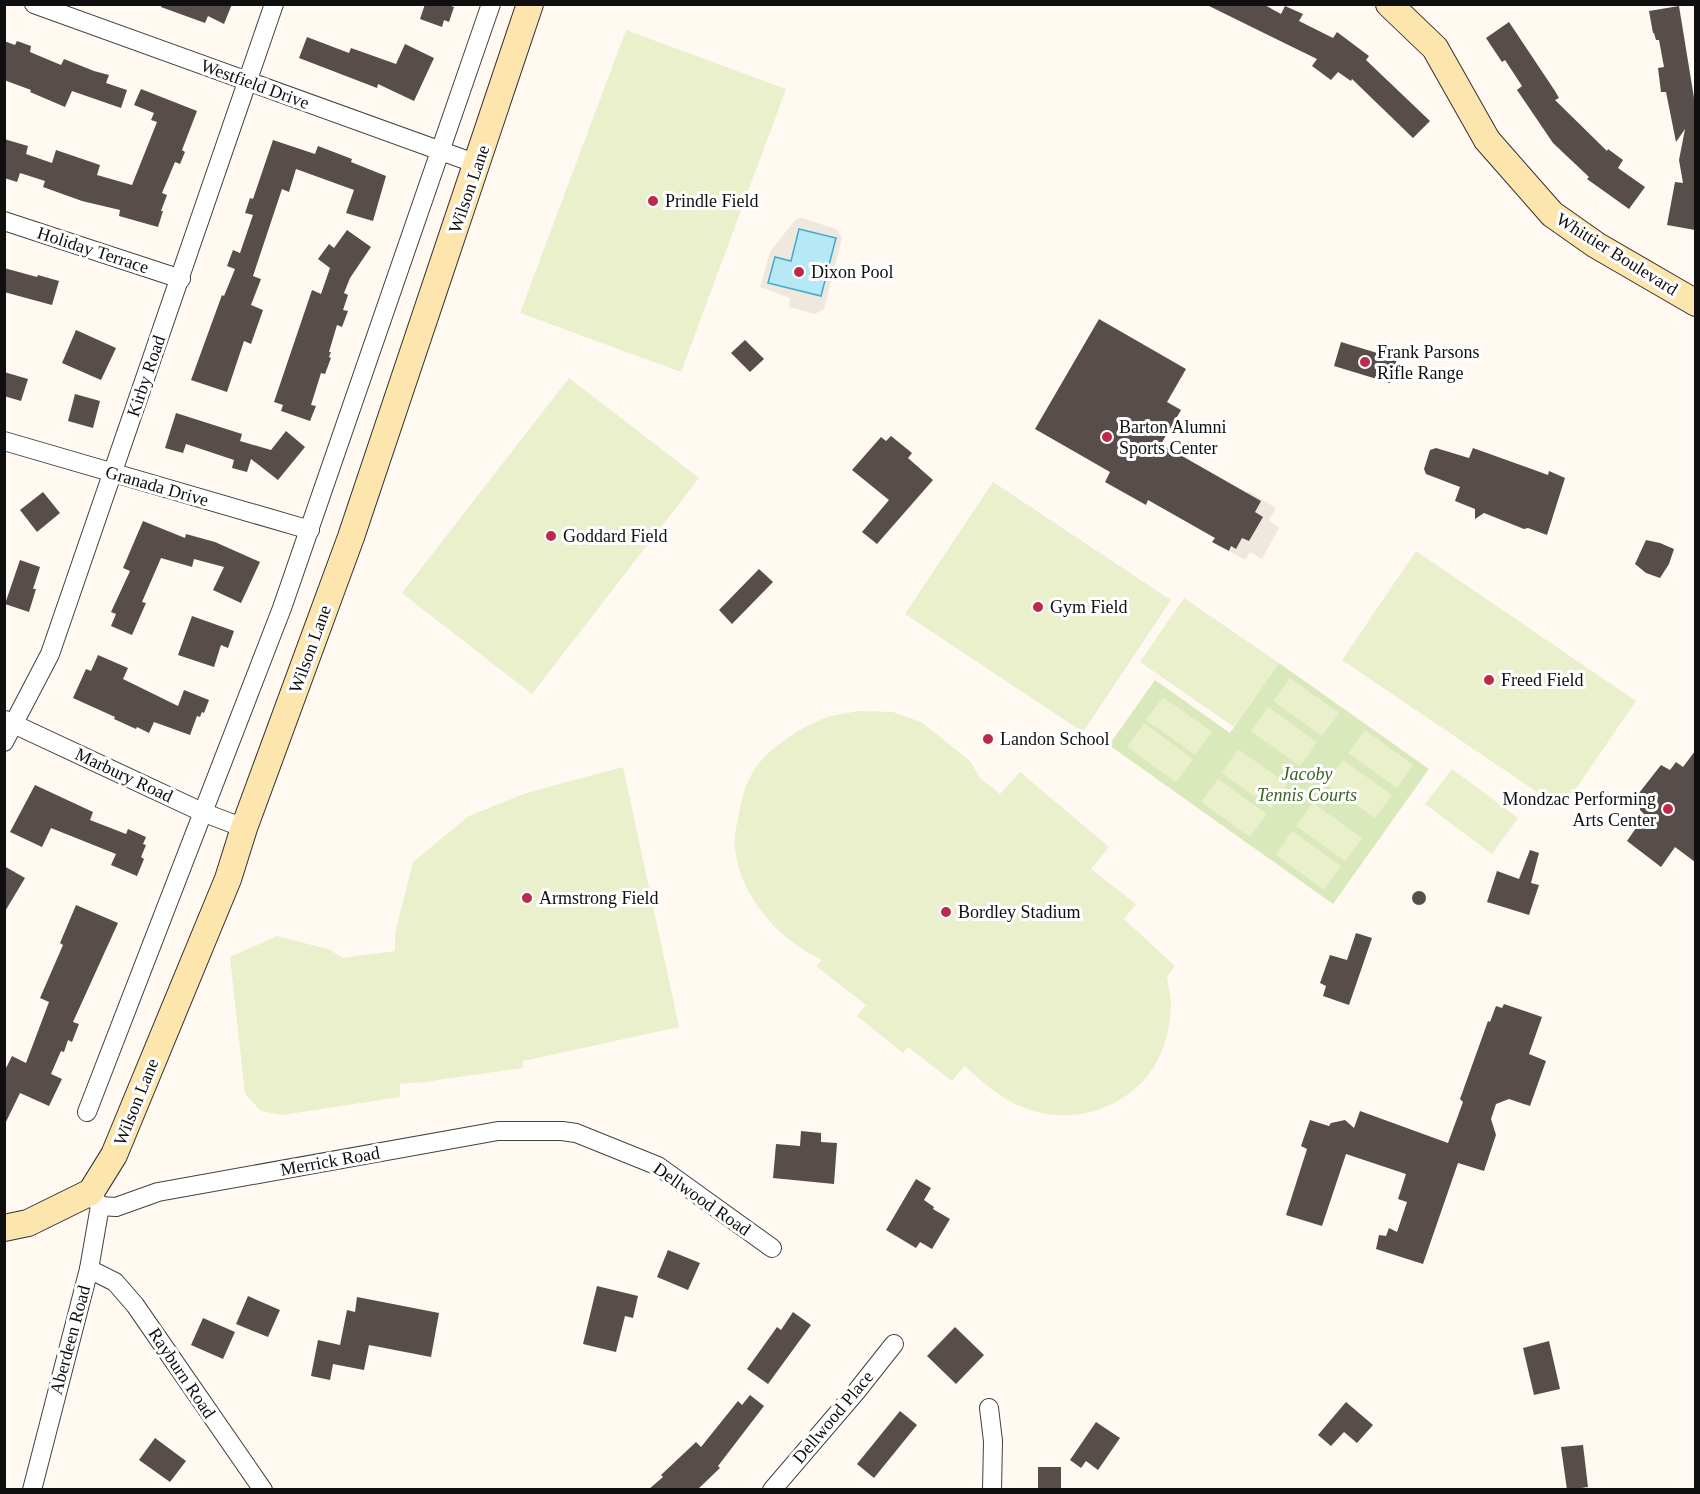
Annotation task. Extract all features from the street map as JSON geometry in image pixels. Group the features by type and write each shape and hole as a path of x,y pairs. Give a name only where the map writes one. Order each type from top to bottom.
{"main road":[{"name":"Wilson Lane","path":"95,1199 228,879 244,828 351,537 530,4"},
{"name":"Whittier Boulevard","path":"1389,4 1435,48 1487,140 1552,214 1596,245 1695,303"},
{"path":"4,1228 28,1223 95,1199"}],"street":[{"name":"Westfield Drive","path":"34,4 477,164"},
{"name":"Kirby Road","path":"4,742 10,722 50,654 274,4"},
{"path":"87,1112 282,608 491,4"},
{"name":"Holiday Terrace","path":"4,221 181,279"},
{"name":"Granada Drive","path":"4,441 310,530"},
{"name":"Marbury Road","path":"10,722 202,812 244,828"},
{"name":"Merrick Road","path":"95,1199 116,1207 158,1192 498,1131 562,1131"},
{"name":"Dellwood Road","path":"562,1131 576,1133 658,1166 772,1248"},
{"name":"Aberdeen Road","path":"32,1490 89,1269 95,1199"},
{"name":"Rayburn Road","path":"89,1269 115,1282 135,1305 263,1490"},
{"name":"Dellwood Place","path":"772,1490 894,1344"},
{"path":"989,1408 993,1441 992,1490"}],"green space":[{"name":"Prindle Field","path":"626,30 786,89 681,372 520,313"},
{"name":"Goddard Field","path":"569,378 699,478 532,694 402,593"},
{"name":"Gym Field","path":"993,482 1171,600 1083,732 905,614"},
{"name":"Freed Field","path":"1416,551 1636,701 1562,809 1342,660"},
{"path":"1184,598 1279,663 1234,727 1140,662"},
{"name":"Jacoby Tennis Courts","path":"1279,663 1429,769 1333,904 1109,745 1155,680 1230,733"},
{"path":"1290,678 1339,713 1322,736 1273,701"},
{"path":"1163,697 1212,732 1195,755 1146,720"},
{"path":"1268,707 1317,742 1300,766 1251,731"},
{"name":"Bordley Stadium","path":"859,711 893,712 921,722 970,761 980,778 1000,794 1020,772 1109,847 1091,869 1136,904 1124,919 1175,966 1167,977 1171,1004 1166,1039 1152,1070 1129,1094 1114,1103 1090,1112 1053,1115 1027,1109 1008,1100 965,1066 952,1081 908,1047 903,1053 857,1016 866,1005 816,966 822,960 806,952 777,929 754,900 738,867 735,845 742,800 752,774 773,749 800,730 828,717"},
{"path":"1144,723 1193,759 1176,782 1127,747"},
{"path":"1365,730 1413,765 1397,788 1348,753"},
{"path":"1238,749 1287,784 1271,808 1222,773"},
{"path":"1343,760 1392,795 1375,818 1326,784"},
{"name":"Armstrong Field","path":"623,767 679,1027 523,1061 523,1068 400,1084 400,1097 282,1115 261,1111 245,1094 230,957 277,936 331,950 342,958 395,951 395,933 413,862 469,816 526,793"},
{"path":"1452,769 1518,818 1492,854 1425,804"},
{"path":"1218,779 1267,814 1250,837 1201,802"},
{"path":"1313,803 1362,838 1345,861 1296,826"},
{"path":"1292,831 1341,866 1324,890 1276,855"}],"shaded area":[{"path":"802,218 836,229 842,238 824,309 815,314 789,307 790,298 760,287 770,252 795,220"},
{"path":"1248,491 1276,508 1269,520 1279,528 1262,559 1250,552 1245,560 1229,551 1231,546 1236,548 1242,538 1249,541 1263,517 1255,512 1246,493"}],"water":[{"name":"Dixon Pool","path":"799,229 836,238 821,296 768,283 775,257 791,261"}],"building":[{"path":"162,4 232,4 224,24 208,16 205,23 161,7"},
{"path":"425,4 445,4 454,7 449,22 444,20 442,27 420,19"},
{"path":"1205,4 1263,4 1281,14 1285,6 1303,14 1299,21 1333,38 1337,32 1369,56 1366,60 1430,121 1413,138 1352,79 1351,81 1338,72 1331,80 1312,66 1317,59"},
{"path":"1679,6 1695,104 1695,230 1667,225 1675,182 1683,183 1679,160 1685,129 1676,142 1666,92 1661,92 1658,68 1664,67 1659,40 1656,40 1653,33 1649,11"},
{"path":"1509,22 1555,91 1559,98 1555,100 1607,151 1608,149 1623,160 1618,168 1645,187 1629,209 1587,179 1589,177 1553,143 1517,90 1522,86 1505,60 1502,62 1486,38"},
{"path":"307,37 349,53 351,48 396,64 405,44 434,58 414,101 378,84 377,88 299,58"},
{"path":"4,41 15,45 17,41 31,46 30,52 61,65 64,59 109,75 106,83 127,90 121,108 72,91 65,107 4,80"},
{"path":"141,89 197,111 182,150 185,152 180,164 175,162 162,193 167,195 158,227 119,216 120,210 82,201 43,187 45,181 20,173 17,182 4,178 4,139 28,146 26,154 52,163 56,150 100,165 97,175 132,185 157,122 151,120 154,113 134,105"},
{"path":"273,140 315,154 318,146 352,159 351,162 386,176 373,221 346,213 354,190 296,169 289,192 282,189 253,276 261,279 251,305 263,310 251,344 244,341 227,392 191,380 222,295 224,296 235,269 227,266 233,250 240,253 253,215 245,213 250,198 253,199"},
{"path":"347,230 371,247 350,278 344,293 348,295 343,310 348,311 342,327 337,325 329,352 331,352 329,357 331,358 325,374 321,373 311,405 316,406 310,421 281,411 283,405 274,402 312,290 321,294 330,268 318,259 329,244 334,248"},
{"path":"4,268 59,281 52,305 4,292"},
{"name":"Barton Alumni Sports Center","path":"1099,319 1186,369 1167,402 1181,410 1161,444 1261,501 1255,512 1263,517 1249,541 1242,538 1236,549 1231,546 1229,551 1212,542 1215,538 1148,500 1146,505 1105,482 1110,472 1035,429"},
{"path":"76,330 116,348 101,380 62,363"},
{"path":"745,340 764,359 750,372 731,353"},
{"name":"Frank Parsons Rifle Range","path":"1341,342 1397,359 1390,383 1334,366"},
{"path":"4,372 28,379 21,401 4,396"},
{"path":"75,394 100,401 93,428 68,421"},
{"path":"176,413 242,434 240,441 271,450 286,431 305,447 278,480 251,459 247,472 232,468 234,460 186,444 183,453 165,448"},
{"path":"891,436 912,453 908,458 933,480 877,544 862,532 889,500 852,470 881,437 886,441"},
{"path":"1436,448 1469,458 1473,448 1548,475 1549,471 1565,478 1547,535 1528,528 1524,529 1484,513 1475,519 1475,509 1455,501 1460,487 1426,474 1424,469 1430,450"},
{"path":"43,492 60,513 37,532 20,510"},
{"path":"143,521 185,538 186,534 215,542 260,562 241,603 213,590 224,567 194,559 192,567 161,558 142,602 146,603 132,635 111,626 116,614 111,612 130,571 123,568"},
{"path":"1646,540 1674,549 1669,564 1660,578 1646,573 1635,564"},
{"path":"20,560 40,567 29,612 5,604"},
{"path":"759,569 773,582 732,624 719,610"},
{"path":"192,616 234,631 228,648 221,645 214,667 178,655"},
{"path":"98,655 128,668 123,679 178,706 184,690 209,700 204,713 202,712 200,717 197,716 190,735 154,722 149,733 137,727 136,729 73,698 86,669 91,671"},
{"name":"Mondzac Performing Arts Center","path":"1695,751 1695,862 1675,847 1661,867 1627,841 1645,815 1640,808 1646,800 1639,793 1661,765 1670,770 1676,762 1683,767"},
{"path":"35,785 93,812 90,820 126,834 128,829 146,837 143,844 146,845 141,857 144,859 137,876 111,865 116,854 51,828 42,847 10,832"},
{"path":"1530,850 1539,853 1531,883 1539,885 1529,915 1487,902 1497,871 1519,879"},
{"path":"4,866 25,878 4,913"},
{"path":"1416,891 1422,891 1426,898 1422,905 1416,905 1412,901 1412,895"},
{"path":"76,905 118,923 73,1022 79,1024 72,1042 68,1040 51,1074 62,1079 49,1106 20,1093 4,1126 4,1072 12,1056 26,1063 49,1002 40,998 63,945 60,943"},
{"path":"1356,933 1372,938 1349,1005 1323,996 1326,986 1320,983 1330,955 1347,960"},
{"path":"1504,1004 1542,1017 1529,1054 1546,1061 1530,1106 1509,1099 1496,1104 1491,1119 1496,1135 1484,1171 1458,1163 1423,1264 1376,1249 1379,1235 1386,1236 1389,1228 1397,1232 1407,1202 1398,1199 1406,1174 1346,1154 1322,1226 1286,1215 1307,1149 1301,1146 1310,1120 1329,1126 1331,1123 1345,1120 1354,1128 1360,1111 1448,1143 1463,1102 1460,1099 1488,1021 1490,1022 1496,1006 1502,1008"},
{"path":"801,1131 821,1133 821,1142 837,1143 834,1184 773,1178 776,1144 800,1146"},
{"path":"916,1179 931,1188 924,1200 934,1207 933,1209 950,1219 932,1249 920,1242 916,1248 886,1230"},
{"path":"668,1250 700,1263 688,1290 657,1277"},
{"path":"597,1286 638,1296 633,1318 625,1316 616,1352 583,1344"},
{"path":"248,1296 280,1310 268,1337 236,1324"},
{"path":"357,1297 439,1313 431,1357 369,1345 364,1370 333,1364 330,1380 311,1376 318,1340 340,1345 347,1310 355,1312"},
{"path":"793,1312 811,1325 768,1384 747,1369 777,1327 781,1330"},
{"path":"203,1318 235,1332 223,1359 191,1345"},
{"path":"955,1327 984,1355 956,1384 927,1356"},
{"path":"1549,1341 1560,1389 1534,1395 1523,1348"},
{"path":"750,1395 764,1406 718,1466 720,1468 697,1490 648,1490 696,1442 701,1447 738,1401 742,1405"},
{"path":"1346,1402 1373,1425 1357,1443 1344,1432 1331,1446 1318,1435"},
{"path":"900,1411 917,1425 874,1478 857,1464"},
{"path":"1096,1422 1120,1438 1098,1470 1086,1461 1081,1468 1070,1460"},
{"path":"155,1438 186,1461 170,1482 139,1460"},
{"path":"1583,1445 1588,1487 1567,1490 1561,1447"},
{"path":"1038,1467 1061,1467 1061,1490 1038,1490"}],"place":[{"name":"Prindle Field","path":"653,201"},
{"name":"Dixon Pool","path":"799,272"},
{"name":"Frank Parsons Rifle Range","path":"1365,362"},
{"name":"Barton Alumni Sports Center","path":"1107,437"},
{"name":"Goddard Field","path":"551,536"},
{"name":"Gym Field","path":"1038,607"},
{"name":"Freed Field","path":"1489,680"},
{"name":"Landon School","path":"988,739"},
{"name":"Mondzac Performing Arts Center","path":"1668,809"},
{"name":"Armstrong Field","path":"527,898"},
{"name":"Bordley Stadium","path":"946,912"}]}
